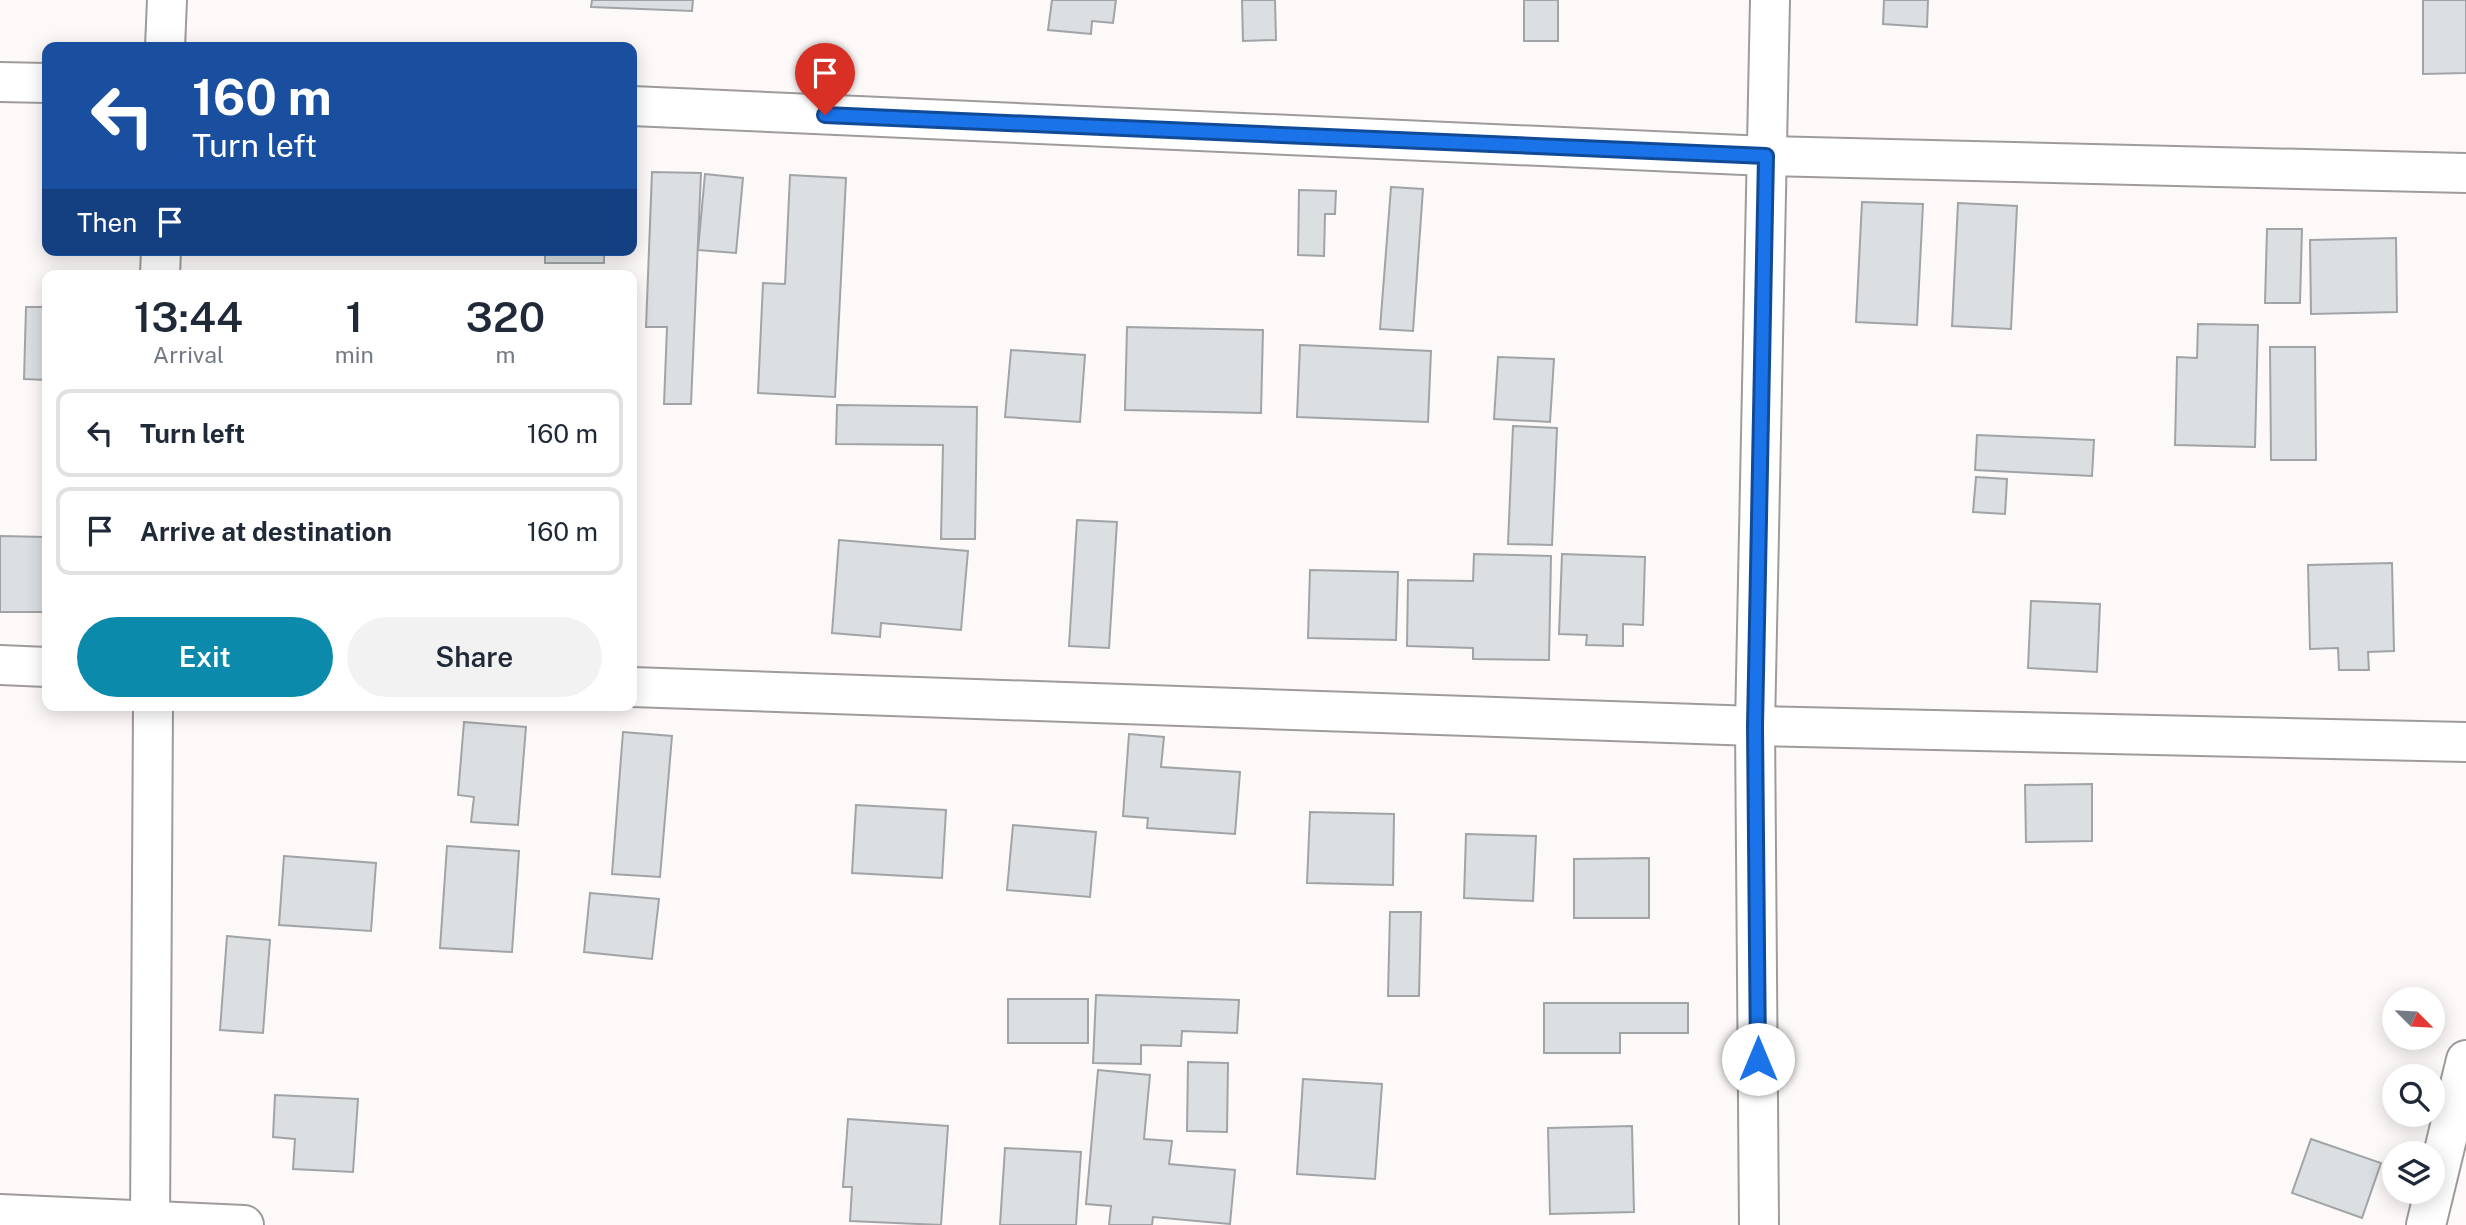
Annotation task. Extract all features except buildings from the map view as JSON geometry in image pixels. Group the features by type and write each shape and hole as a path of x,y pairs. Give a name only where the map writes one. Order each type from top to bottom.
{"street":[{"path":"165,42 167,0"},
{"path":"1759,1225 1755,726 1770,0"},
{"path":"0,82 42,83"},
{"path":"637,106 1766,156 2466,173"},
{"path":"0,665 42,667"},
{"path":"637,687 1755,726 2466,742"},
{"path":"150,1222 153,711"},
{"path":"2426,1225 2466,1060"},
{"path":"0,1214 244,1225"}],"route":[{"path":"825,115 1766,156 1755,726 1758,1059"}]}
